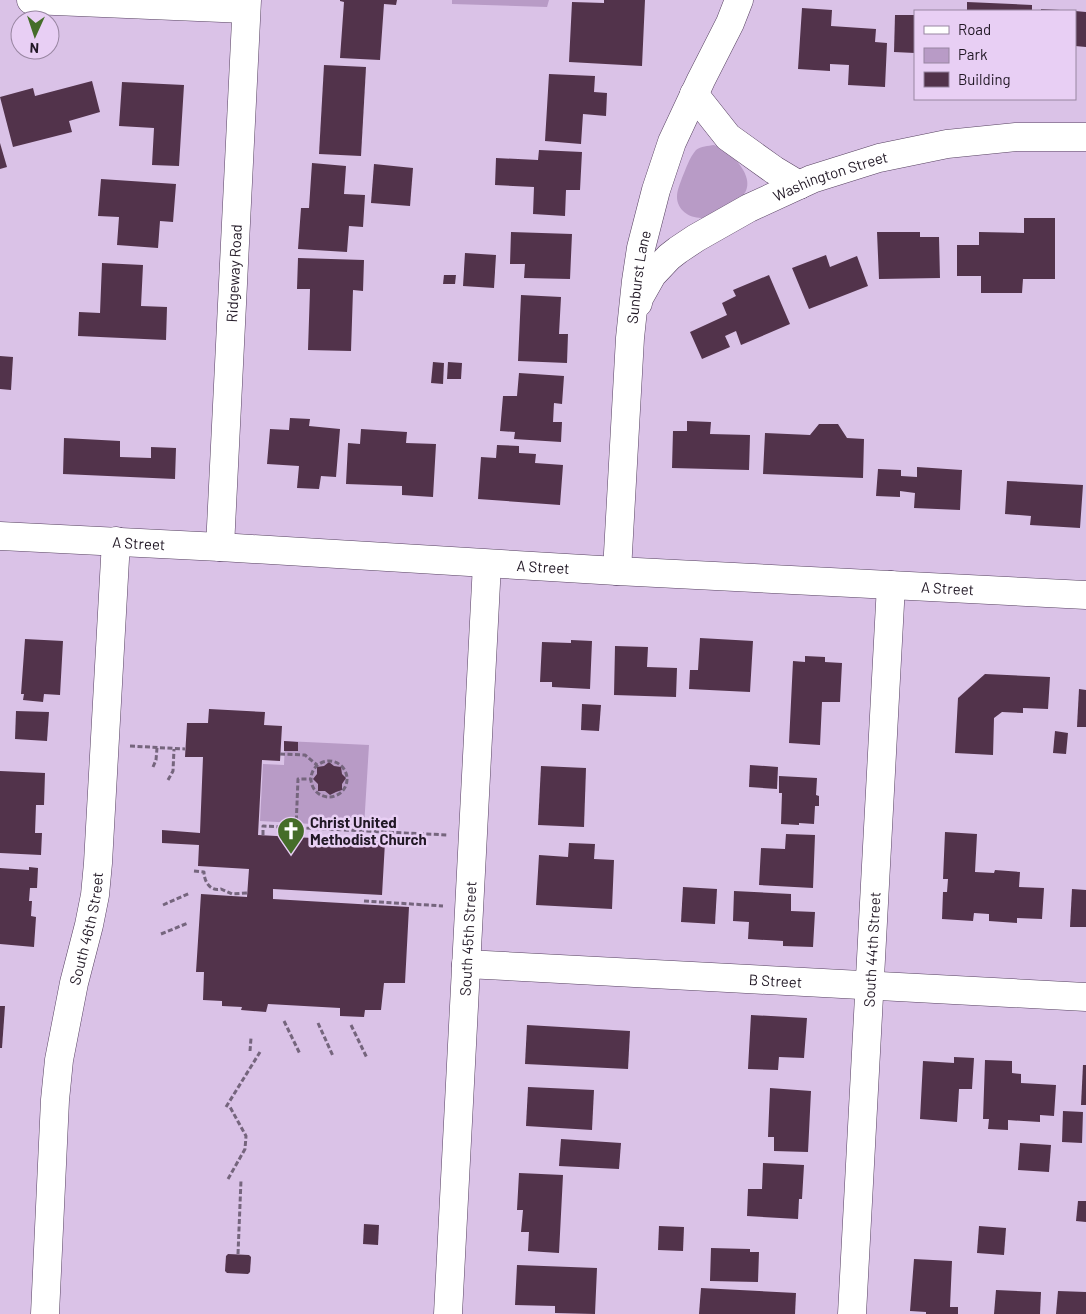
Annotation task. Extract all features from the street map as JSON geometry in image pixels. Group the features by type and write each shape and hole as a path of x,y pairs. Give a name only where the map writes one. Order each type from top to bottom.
{"street":[{"path":"31,0 247,4"},
{"name":"Sunburst Lane","path":"617,571 631,327 638,264 656,190 672,142 730,23 738,0"},
{"name":"Ridgeway Road","path":"220,547 247,4"},
{"path":"694,94 728,137 774,170 799,185"},
{"name":"Washington Street","path":"631,327 639,298 652,275 669,257 696,238 749,208 812,179 879,158 947,144 1016,136 1086,137"},
{"name":"A Street","path":"0,536 116,541 487,564 1086,595"},
{"name":"South 46th Street","path":"45,1314 55,1100 59,1060 74,983 95,895 98,863 116,541"},
{"name":"South 45th Street","path":"448,1314 487,564"},
{"name":"South 44th Street","path":"852,1314 891,585"},
{"name":"B Street","path":"466,964 1086,997"}],"path":[{"path":"127,746 185,749"},
{"path":"153,767 156,760 156,748"},
{"path":"168,780 174,771 174,748"},
{"path":"280,754 305,755 317,765"},
{"path":"332,761 342,767 346,772 347,778 344,789 335,796 318,794 311,784 312,773 317,765 332,761"},
{"path":"296,828 298,778 311,779"},
{"path":"263,835 263,826 450,836"},
{"path":"194,871 204,872 206,883 215,890 222,889 232,894 247,893"},
{"path":"213,894 215,890"},
{"path":"163,905 190,893"},
{"path":"364,901 446,906"},
{"path":"161,934 188,923"},
{"path":"284,1021 300,1054"},
{"path":"318,1023 333,1056"},
{"path":"351,1025 367,1058"},
{"path":"250,1051 251,1038"},
{"path":"228,1179 245,1149 246,1136 228,1107 260,1052"},
{"path":"238,1254 240,1180"}],"green space":[{"path":"452,0 549,0 547,7 452,4"},
{"path":"714,145 737,161 746,177 747,185 745,193 738,200 711,216 697,218 687,214 680,207 677,197 679,187 696,150"},
{"path":"285,741 369,745 364,827 260,821 263,764 284,765"}],"building":[{"path":"340,0 397,0 396,5 384,4 380,60 340,58 344,2"},
{"path":"604,0 645,0 642,66 569,62 572,2 604,3"},
{"path":"967,2 1032,5 1032,10 967,10"},
{"path":"802,8 832,10 831,26 876,29 875,42 887,43 885,87 848,85 849,65 830,64 830,71 798,69"},
{"path":"1076,11 1086,12 1086,47 1076,46"},
{"path":"895,15 914,15 914,53 894,52"},
{"path":"324,65 366,67 361,156 319,154"},
{"path":"549,74 595,76 594,92 607,93 606,116 583,114 581,144 545,141"},
{"path":"92,81 100,112 69,121 72,132 13,147 0,97 33,88 35,96"},
{"path":"122,82 184,85 179,166 152,165 154,128 119,126"},
{"path":"0,143 7,167 0,169"},
{"path":"539,150 582,152 580,190 566,190 565,216 533,214 534,187 495,185 496,158 538,160"},
{"path":"312,163 346,166 344,194 365,195 363,227 349,226 347,252 298,249 301,208 309,208"},
{"path":"374,164 413,168 410,206 371,203"},
{"path":"101,179 176,184 173,222 160,221 158,248 117,245 119,217 98,216"},
{"path":"1024,218 1055,218 1055,279 1023,279 1022,293 981,293 981,276 957,276 957,245 979,245 979,232 1024,233"},
{"path":"511,232 572,234 570,279 524,278 525,264 510,264"},
{"path":"877,232 920,232 920,237 939,237 940,278 879,279"},
{"path":"465,253 496,255 494,288 463,286"},
{"path":"826,255 830,267 857,256 868,286 809,309 792,268"},
{"path":"298,258 364,260 363,291 353,290 351,351 308,350 310,289 297,289"},
{"path":"102,263 143,265 141,306 167,307 166,340 78,336 79,312 100,313"},
{"path":"444,275 456,275 455,284 443,284"},
{"path":"769,275 790,324 741,345 736,331 725,336 730,347 702,359 690,332 727,315 722,303 736,296 733,290"},
{"path":"521,295 561,297 559,334 568,334 567,363 518,361"},
{"path":"0,356 13,357 11,390 0,389"},
{"path":"433,362 444,363 443,384 431,383"},
{"path":"448,362 462,363 461,379 447,379"},
{"path":"519,373 564,376 562,404 554,403 553,422 562,422 561,442 514,439 515,432 500,431 503,396 517,396"},
{"path":"290,418 310,419 309,426 340,429 336,477 321,476 319,489 297,488 299,466 267,464 270,429 289,430"},
{"path":"687,421 711,422 710,434 750,435 749,470 672,468 673,431 687,431"},
{"path":"819,424 838,424 847,438 864,439 863,478 763,474 765,433 810,435"},
{"path":"361,429 407,432 406,443 436,444 433,497 402,495 402,486 346,484 348,443 360,444"},
{"path":"64,438 120,441 120,457 151,458 151,447 176,448 175,479 63,474"},
{"path":"497,445 519,446 519,453 536,454 535,463 563,465 560,505 478,499 481,457 496,458"},
{"path":"917,467 962,470 960,510 914,508 915,493 900,491 900,497 876,496 878,469 901,470 901,476 917,477"},
{"path":"1007,481 1083,485 1080,528 1030,525 1031,516 1005,514"},
{"path":"700,638 753,641 750,692 689,689 690,670 698,670"},
{"path":"25,639 63,641 60,695 44,694 43,702 23,700 24,694 21,694"},
{"path":"571,640 592,641 590,689 552,687 552,682 540,682 542,642 571,643"},
{"path":"615,646 648,647 647,667 677,668 676,697 614,695"},
{"path":"805,656 825,657 825,662 842,663 840,702 822,702 820,745 789,743 793,661 805,662"},
{"path":"985,674 1050,677 1048,709 1023,708 1023,713 1002,712 994,718 993,755 955,753 958,698"},
{"path":"1079,689 1086,690 1086,727 1077,727"},
{"path":"582,704 601,705 599,731 581,730"},
{"name":"Christ United Methodist Church","path":"209,709 265,712 264,725 282,726 280,761 262,760 258,835 385,842 382,895 273,889 273,899 409,907 405,983 384,983 381,1010 365,1010 364,1017 340,1016 340,1008 268,1004 266,1012 241,1010 242,1007 222,1006 222,1001 203,1000 204,972 196,972 201,894 247,897 249,869 198,866 199,845 162,843 162,830 200,833 203,757 185,757 187,723 208,723"},
{"path":"16,711 49,712 47,741 15,739"},
{"path":"1055,731 1068,733 1066,754 1053,753"},
{"path":"284,741 298,742 298,751 284,751"},
{"path":"329,762 334,766 341,767 342,774 346,778 342,784 342,790 330,795 325,791 318,791 318,784 313,779 317,774 317,767 324,766"},
{"path":"750,765 778,767 777,789 749,787"},
{"path":"541,766 586,768 584,827 538,825"},
{"path":"0,771 45,773 44,805 36,805 35,833 42,833 41,855 0,853"},
{"path":"779,776 817,778 816,795 819,796 819,806 815,806 814,824 781,824 782,793 779,793"},
{"path":"945,832 977,834 975,872 994,873 995,870 1020,872 1019,887 1044,888 1042,919 1017,918 1017,923 989,921 989,914 974,913 973,921 942,919 943,892 947,892 948,879 943,879"},
{"path":"786,834 815,835 813,888 759,885 761,848 785,849"},
{"path":"569,843 595,844 594,859 614,860 612,909 536,905 539,855 568,857"},
{"path":"29,867 38,868 37,888 30,888 29,901 32,901 31,916 36,917 34,947 0,944 0,868 29,870"},
{"path":"683,887 717,889 715,924 681,922"},
{"path":"1072,889 1086,890 1086,927 1070,927"},
{"path":"734,891 791,894 791,911 815,912 813,947 783,946 783,941 748,939 749,922 733,921"},
{"path":"0,1006 5,1006 2,1048 0,1048"},
{"path":"751,1015 807,1018 804,1058 779,1057 778,1070 748,1069"},
{"path":"527,1025 630,1031 628,1069 525,1064"},
{"path":"954,1057 974,1058 972,1089 959,1089 957,1122 920,1119 923,1061 954,1063"},
{"path":"985,1060 1012,1061 1012,1073 1021,1074 1021,1083 1056,1085 1054,1116 1040,1115 1040,1122 1008,1120 1008,1130 988,1129 989,1119 983,1119"},
{"path":"1083,1065 1086,1065 1086,1105 1081,1105"},
{"path":"528,1087 594,1090 592,1130 526,1126"},
{"path":"770,1088 811,1091 808,1152 774,1151 774,1137 768,1137"},
{"path":"1063,1111 1083,1112 1082,1143 1062,1142"},
{"path":"561,1139 621,1143 619,1169 559,1166"},
{"path":"1020,1143 1051,1145 1049,1172 1018,1170"},
{"path":"763,1163 804,1165 802,1199 799,1199 798,1219 747,1216 748,1189 762,1189"},
{"path":"519,1173 563,1175 559,1253 528,1251 529,1232 521,1232 523,1210 517,1210"},
{"path":"1078,1201 1086,1201 1086,1222 1076,1221"},
{"path":"364,1224 379,1225 378,1245 363,1244"},
{"path":"659,1226 684,1227 683,1251 658,1250"},
{"path":"979,1226 1006,1228 1004,1255 977,1253"},
{"path":"711,1248 750,1249 750,1252 759,1252 758,1282 710,1281"},
{"path":"228,1254 249,1255 251,1257 250,1272 248,1274 227,1273 225,1271 226,1256"},
{"path":"914,1259 952,1261 950,1307 958,1307 958,1314 926,1314 926,1312 910,1311"},
{"path":"517,1265 597,1268 595,1314 555,1313 555,1306 515,1305"},
{"path":"701,1288 796,1293 795,1314 699,1314"},
{"path":"996,1290 1041,1292 1040,1314 994,1314"},
{"path":"1058,1291 1086,1292 1086,1314 1056,1314"}],"place":[{"name":"Christ United Methodist Church","path":"291,855"}]}
